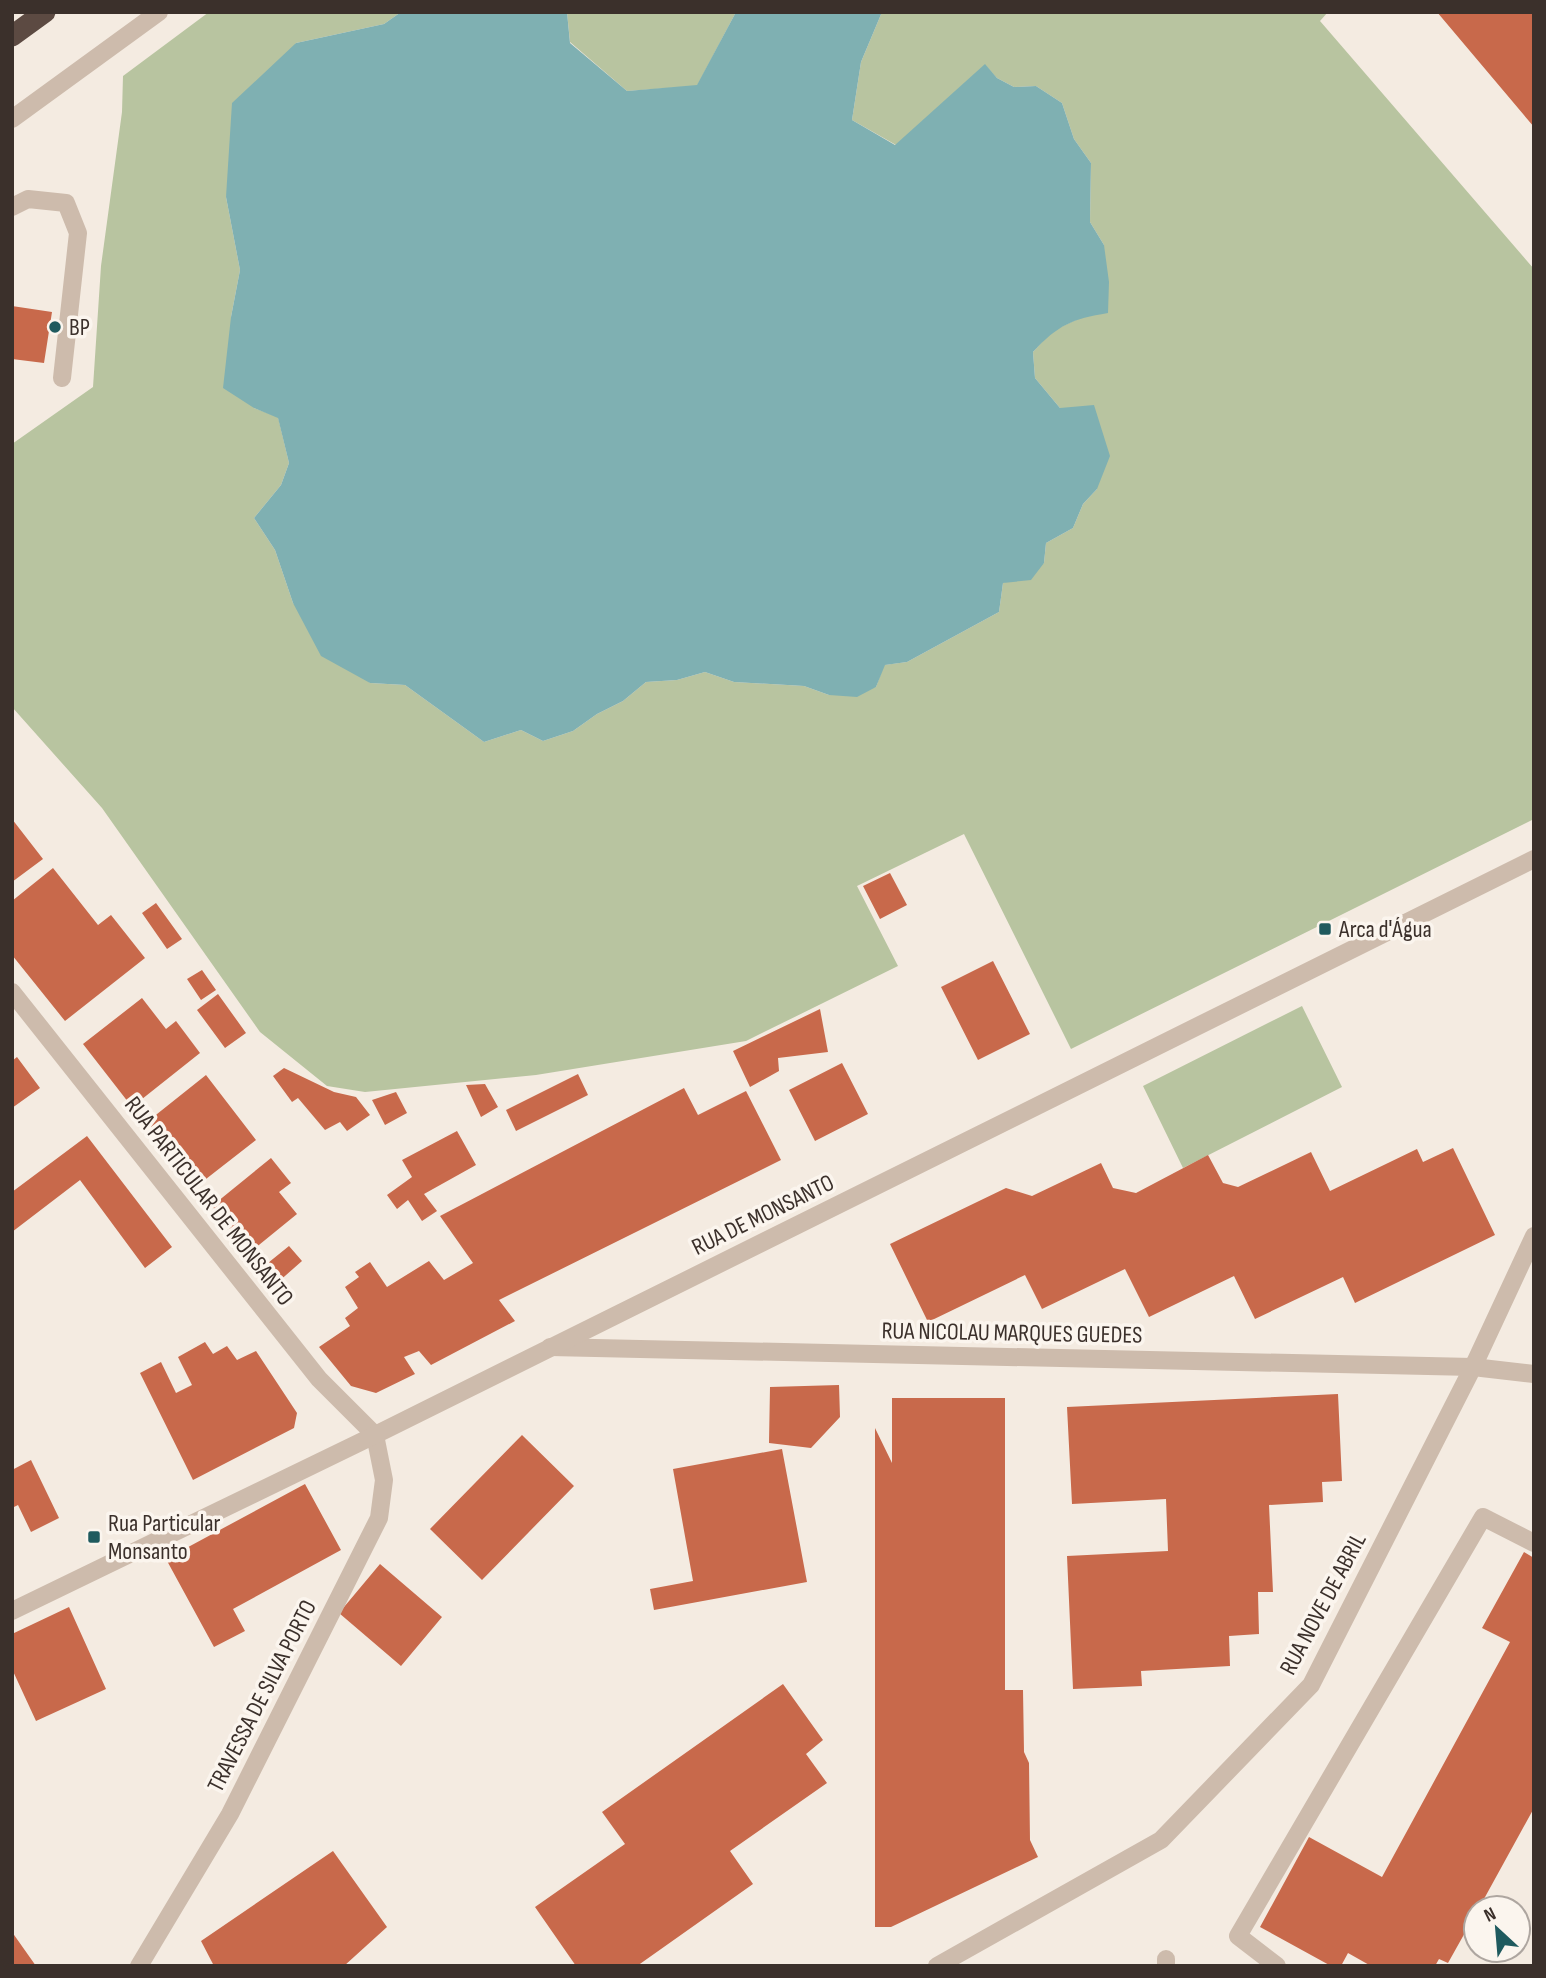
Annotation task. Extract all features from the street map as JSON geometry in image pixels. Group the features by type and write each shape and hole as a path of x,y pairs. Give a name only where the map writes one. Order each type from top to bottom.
{"highway":[{"path":"12,36 45,12"}],"street":[{"path":"12,119 159,12"},
{"path":"12,207 28,199 66,203 78,233 62,378"},
{"name":"RUA DE MONSANTO","path":"12,1611 375,1435 1534,859"},
{"name":"RUA PARTICULAR DE MONSANTO","path":"12,992 319,1379 375,1435"},
{"name":"RUA NOVE DE ABRIL","path":"937,1966 1161,1840 1311,1685 1473,1367 1534,1236"},
{"name":"RUA NICOLAU MARQUES GUEDES","path":"550,1347 1473,1367 1534,1374"},
{"name":"TRAVESSA DE SILVA PORTO","path":"139,1966 230,1814 379,1518 384,1480 375,1435"},
{"path":"1277,1966 1238,1936 1483,1517 1534,1543"}],"green space":[{"path":"209,12 401,12 384,24 296,43 226,197 240,270 231,317 254,408 278,417 289,463 281,485 254,518 275,550 293,603 370,683 405,685 484,742 521,730 543,741 573,731 597,714 623,701 646,682 677,680 705,672 734,682 804,686 829,695 876,687 884,665 907,662 999,612 1003,583 1044,563 1046,543 1073,528 1083,504 1097,489 1060,408 1035,378 1033,352 1052,331 1080,318 1104,245 1090,222 1091,163 1074,139 1062,103 1036,86 1014,87 997,78 985,65 896,145 852,120 861,62 882,12 1328,12 1320,21 1534,269 1534,819 1071,1049 964,834 857,886 898,966 746,1041 536,1075 365,1092 327,1086 260,1032 102,808 12,707 12,444 93,387 101,266 122,112 123,76"},
{"path":"567,12 736,12 697,86 627,91 570,42"},
{"path":"1302,1006 1342,1087 1183,1168 1143,1086"}],"water":[{"path":"401,12 567,12 570,43 627,91 697,85 736,12 882,12 861,62 852,120 895,145 985,64 997,78 1014,87 1036,86 1062,103 1074,139 1091,163 1090,222 1104,245 1109,282 1108,313 1075,321 1050,335 1033,352 1035,378 1060,408 1094,405 1110,456 1097,489 1083,504 1073,528 1046,543 1044,563 1031,580 1003,583 999,612 907,662 885,665 876,687 857,697 829,695 804,686 734,682 705,672 677,680 646,682 623,701 597,714 573,731 543,741 521,730 484,742 405,685 370,683 321,656 293,603 275,550 254,518 281,485 289,463 278,418 254,408 223,388 231,317 240,270 226,197 232,103 296,43 384,24"}],"building":[{"path":"1437,12 1534,12 1534,127"},
{"path":"12,306 52,312 44,363 12,359"},
{"path":"12,819 43,859 12,882"},
{"path":"53,868 98,925 111,915 145,958 65,1021 12,955 12,901"},
{"path":"890,873 907,905 880,919 863,886"},
{"path":"156,903 182,939 167,949 142,913"},
{"path":"993,961 1030,1034 978,1060 941,987"},
{"path":"202,970 216,990 201,1000 187,979"},
{"path":"218,994 246,1033 225,1048 197,1010"},
{"path":"142,998 166,1029 176,1021 200,1053 132,1107 83,1044"},
{"path":"820,1009 828,1052 778,1058 779,1071 750,1087 733,1051"},
{"path":"17,1057 40,1088 12,1108 12,1061"},
{"path":"842,1063 868,1114 815,1141 789,1090"},
{"path":"284,1068 334,1092 356,1097 370,1115 347,1131 340,1122 325,1130 298,1098 292,1102 273,1076"},
{"path":"578,1074 588,1095 516,1131 506,1110"},
{"path":"206,1075 256,1140 197,1186 147,1122"},
{"path":"485,1084 498,1107 481,1117 466,1085"},
{"path":"684,1088 698,1115 746,1091 781,1160 499,1300 515,1321 431,1365 419,1351 404,1357 415,1374 376,1393 351,1386 319,1347 350,1326 345,1318 358,1308 345,1287 359,1277 355,1272 370,1262 387,1287 429,1261 444,1280 473,1263 440,1216"},
{"path":"396,1092 407,1113 385,1125 372,1100"},
{"path":"457,1131 476,1165 424,1194 437,1211 422,1221 408,1200 397,1209 387,1195 412,1177 402,1160"},
{"path":"87,1136 172,1247 145,1268 80,1180 12,1232 12,1192"},
{"path":"1453,1148 1495,1235 1355,1303 1343,1277 1255,1319 1234,1276 1149,1317 1125,1269 1042,1309 1025,1275 928,1322 890,1244 1006,1188 1032,1196 1101,1163 1113,1188 1136,1193 1208,1155 1223,1183 1238,1187 1311,1152 1330,1191 1417,1149 1423,1162"},
{"path":"271,1158 291,1183 279,1192 297,1214 249,1253 212,1206"},
{"path":"289,1246 302,1261 277,1283 263,1267"},
{"path":"205,1342 213,1354 227,1346 237,1360 256,1351 297,1413 294,1428 193,1480 140,1373 161,1362 176,1393 192,1385 178,1357"},
{"path":"839,1385 840,1417 811,1448 769,1443 770,1387"},
{"path":"1338,1394 1342,1481 1322,1482 1323,1502 1269,1505 1273,1592 1258,1592 1259,1634 1229,1636 1230,1666 1141,1671 1142,1686 1073,1689 1067,1556 1168,1551 1166,1499 1072,1504 1067,1407"},
{"path":"892,1398 1005,1398 1005,1690 1023,1690 1024,1752 1029,1763 1030,1840 1038,1857 891,1927 875,1927 875,1428 892,1463"},
{"path":"522,1435 574,1486 482,1580 430,1529"},
{"path":"782,1449 807,1582 654,1610 650,1589 693,1581 673,1469"},
{"path":"31,1460 59,1518 31,1532 18,1505 12,1508 12,1470"},
{"path":"305,1484 341,1550 233,1609 245,1631 214,1647 166,1559"},
{"path":"1524,1552 1534,1558 1534,1808 1487,1894 1462,1894 1462,1938 1448,1963 1439,1959 1435,1966 1371,1966 1348,1953 1341,1966 1331,1966 1260,1927 1309,1837 1382,1877 1510,1642 1482,1628"},
{"path":"380,1564 442,1617 401,1666 339,1613"},
{"path":"69,1607 106,1689 36,1721 12,1669 12,1634"},
{"path":"783,1684 823,1740 806,1754 827,1783 730,1851 753,1884 637,1966 576,1966 535,1907 625,1844 602,1812"},
{"path":"333,1851 387,1927 344,1966 214,1966 201,1941"},
{"path":"12,1932 36,1966 12,1966"}],"place":[{"name":"BP","path":"55,327"},
{"name":"Arca d'Água","path":"1325,929"},
{"name":"Rua Particular Monsanto","path":"94,1537"}]}
